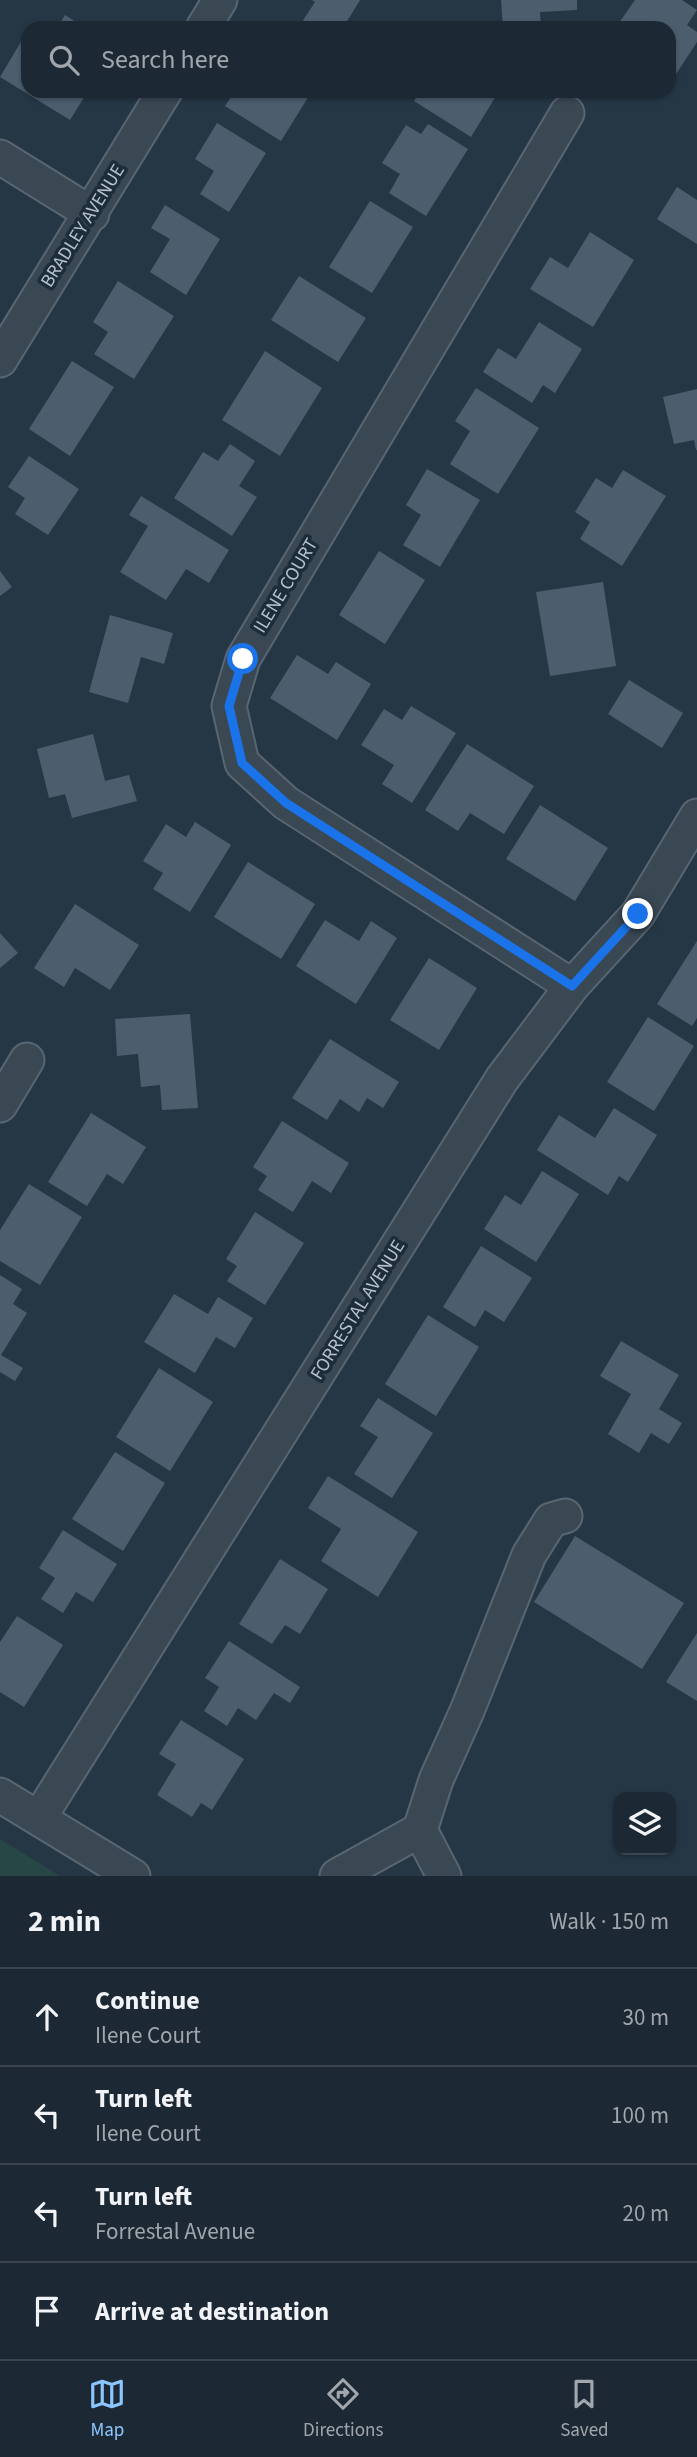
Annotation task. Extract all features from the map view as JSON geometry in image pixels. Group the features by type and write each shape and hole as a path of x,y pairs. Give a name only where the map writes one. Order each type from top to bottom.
{"street":[{"path":"207,21 220,0"},
{"name":"BRADLEY AVENUE","path":"0,360 161,98"},
{"name":"ILENE COURT","path":"567,113 243,659 229,706 242,763 286,803 572,986"},
{"path":"0,157 92,214"},
{"name":"FORRESTAL AVENUE","path":"39,1818 502,1079 572,986 638,914 697,816"},
{"path":"0,1105 27,1060"},
{"path":"337,1876 420,1830 436,1780 467,1712 529,1555 551,1520 565,1516"},
{"path":"0,1794 133,1876"},
{"path":"420,1830 443,1876"}],"green space":[{"path":"0,1839 60,1876 0,1876"}],"building":[{"path":"312,0 360,0 347,21 303,21 315,2"},
{"path":"501,0 577,0 577,10 540,12 541,21 502,21"},
{"path":"635,0 682,0 697,10 687,25 697,32 697,42 676,74 676,21 620,21"},
{"path":"65,15 74,21 61,21"},
{"path":"21,42 21,90 0,77"},
{"path":"34,98 84,98 70,120"},
{"path":"230,98 308,98 281,141 225,106"},
{"path":"416,98 495,98 471,137 414,101"},
{"path":"217,123 266,153 229,212 200,194 214,171 195,159"},
{"path":"428,124 468,149 426,216 389,193 400,174 382,163 406,125 421,134"},
{"path":"677,187 697,200 697,244 657,219"},
{"path":"370,201 413,227 372,293 329,267"},
{"path":"165,205 220,239 186,295 150,272 170,239 151,228"},
{"path":"590,232 634,260 593,327 530,289 550,257 568,268"},
{"path":"299,276 366,318 338,362 271,320"},
{"path":"118,281 174,316 134,379 94,354 108,332 93,322"},
{"path":"539,322 582,349 555,393 543,385 532,403 483,372 498,348 516,359"},
{"path":"265,351 322,388 280,456 222,420"},
{"path":"72,361 114,387 70,456 29,429"},
{"path":"476,388 539,428 498,494 450,464 470,431 455,421"},
{"path":"697,389 696,450 694,440 674,444 663,397"},
{"path":"230,444 255,461 239,486 257,497 232,536 174,498 203,452 218,461"},
{"path":"29,456 79,489 48,535 15,514 25,498 8,487"},
{"path":"427,469 480,500 440,567 403,545 421,515 406,505"},
{"path":"623,470 666,496 622,566 580,539 590,522 575,512 596,478 612,488"},
{"path":"141,496 229,550 209,583 186,569 166,600 120,572 148,526 129,515"},
{"path":"379,551 425,580 385,644 339,615"},
{"path":"0,571 12,587 0,596"},
{"path":"603,582 616,666 550,676 536,592"},
{"path":"110,615 173,633 164,664 141,657 128,703 89,692"},
{"path":"297,655 328,674 336,662 371,684 337,740 270,698"},
{"path":"629,680 683,713 662,748 608,714"},
{"path":"411,706 456,733 412,803 382,784 394,765 361,745 384,709 402,720"},
{"path":"93,734 105,781 129,775 137,801 72,818 65,794 49,798 37,749"},
{"path":"467,744 534,786 504,834 470,813 458,831 425,810"},
{"path":"540,805 608,848 575,901 506,859"},
{"path":"195,822 231,845 190,912 153,889 163,873 143,861 166,824 186,837"},
{"path":"248,862 315,904 281,959 214,917"},
{"path":"75,904 139,945 110,990 75,968 64,987 34,968"},
{"path":"325,920 359,941 371,921 397,938 356,1004 296,966"},
{"path":"0,933 18,953 0,968"},
{"path":"697,941 697,1018 692,1026 657,1004"},
{"path":"429,958 477,988 439,1050 390,1020"},
{"path":"190,1014 198,1108 162,1110 160,1085 141,1087 138,1054 117,1056 115,1019"},
{"path":"648,1017 694,1046 654,1111 607,1082"},
{"path":"330,1039 399,1082 383,1108 367,1098 359,1112 340,1099 327,1120 292,1098"},
{"path":"614,1108 657,1135 628,1182 619,1176 608,1195 537,1150 559,1115 595,1138"},
{"path":"91,1113 146,1147 123,1184 107,1174 87,1206 48,1182"},
{"path":"282,1121 349,1163 331,1193 312,1181 293,1212 258,1190 267,1176 253,1167"},
{"path":"542,1171 579,1194 536,1262 484,1229 505,1195 521,1205"},
{"path":"29,1184 82,1217 40,1285 0,1261 0,1230"},
{"path":"255,1212 304,1243 265,1305 227,1281 237,1266 226,1259"},
{"path":"481,1246 532,1278 504,1322 485,1310 475,1327 443,1307"},
{"path":"0,1275 22,1289 13,1304 27,1313 1,1355 23,1368 15,1381 0,1372"},
{"path":"174,1294 208,1314 218,1297 253,1318 235,1348 216,1337 195,1373 144,1342"},
{"path":"428,1315 479,1347 436,1416 385,1384"},
{"path":"621,1341 679,1375 659,1409 682,1423 669,1444 651,1433 639,1453 608,1434 631,1394 600,1376"},
{"path":"159,1368 213,1402 170,1471 116,1437"},
{"path":"378,1398 433,1433 392,1498 354,1474 378,1437 360,1426"},
{"path":"115,1452 165,1483 123,1551 72,1519"},
{"path":"328,1476 418,1532 378,1597 321,1561 341,1529 308,1508"},
{"path":"63,1530 117,1564 93,1602 76,1592 63,1613 41,1599 55,1578 39,1568"},
{"path":"575,1536 684,1603 642,1669 534,1602"},
{"path":"280,1559 328,1589 300,1634 285,1625 272,1644 239,1624"},
{"path":"17,1616 63,1645 24,1707 0,1692 0,1642"},
{"path":"697,1633 697,1701 666,1682"},
{"path":"229,1641 300,1687 290,1703 274,1693 256,1720 238,1708 227,1726 204,1711 219,1687 205,1678"},
{"path":"181,1720 244,1759 212,1810 201,1803 192,1817 157,1795 176,1764 159,1754"}],"route":[{"path":"243,659 229,706 242,763 286,803 572,986 638,914"}]}
